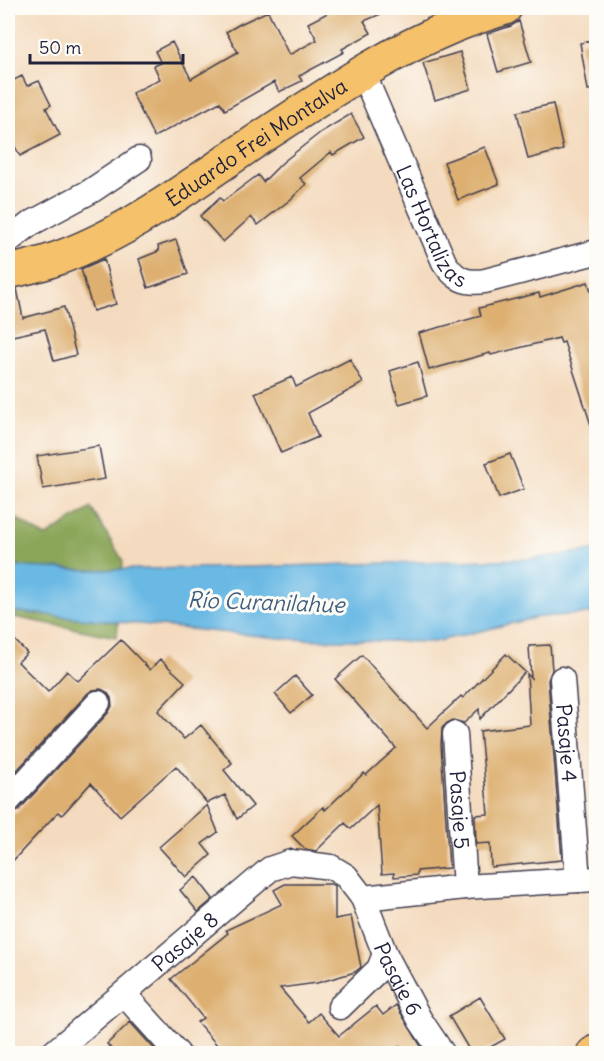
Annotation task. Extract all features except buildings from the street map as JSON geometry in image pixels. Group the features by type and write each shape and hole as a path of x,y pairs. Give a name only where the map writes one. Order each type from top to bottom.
{"main road":[{"name":"Eduardo Frei Montalva","path":"8,272 46,262 116,232 163,204 271,131 363,73 448,28 505,8"}],"street":[{"name":"Las Hortalizas","path":"363,73 444,262 457,278 474,283 485,281 597,252"},
{"path":"8,241 30,224 91,191 139,159"},
{"name":"Pasaje 4","path":"562,679 587,879"},
{"path":"8,801 98,703"},
{"name":"Pasaje 5","path":"454,734 465,886"},
{"name":"Pasaje 8","path":"52,1053 270,869 291,862 331,867"},
{"name":"Pasaje 6","path":"331,867 374,898 385,954 420,1020 443,1053"},
{"path":"374,898 465,886 587,879"},
{"path":"340,1007 379,969 385,954"},
{"path":"124,994 178,1053"}],"green space":[{"path":"8,508 14,517 45,537 91,508 123,561 117,637 8,616"}],"water":[{"name":"Río Curanilahue","path":"596,550 596,613 539,617 434,642 290,639 8,611 8,566 88,570 250,567 530,559"}]}
